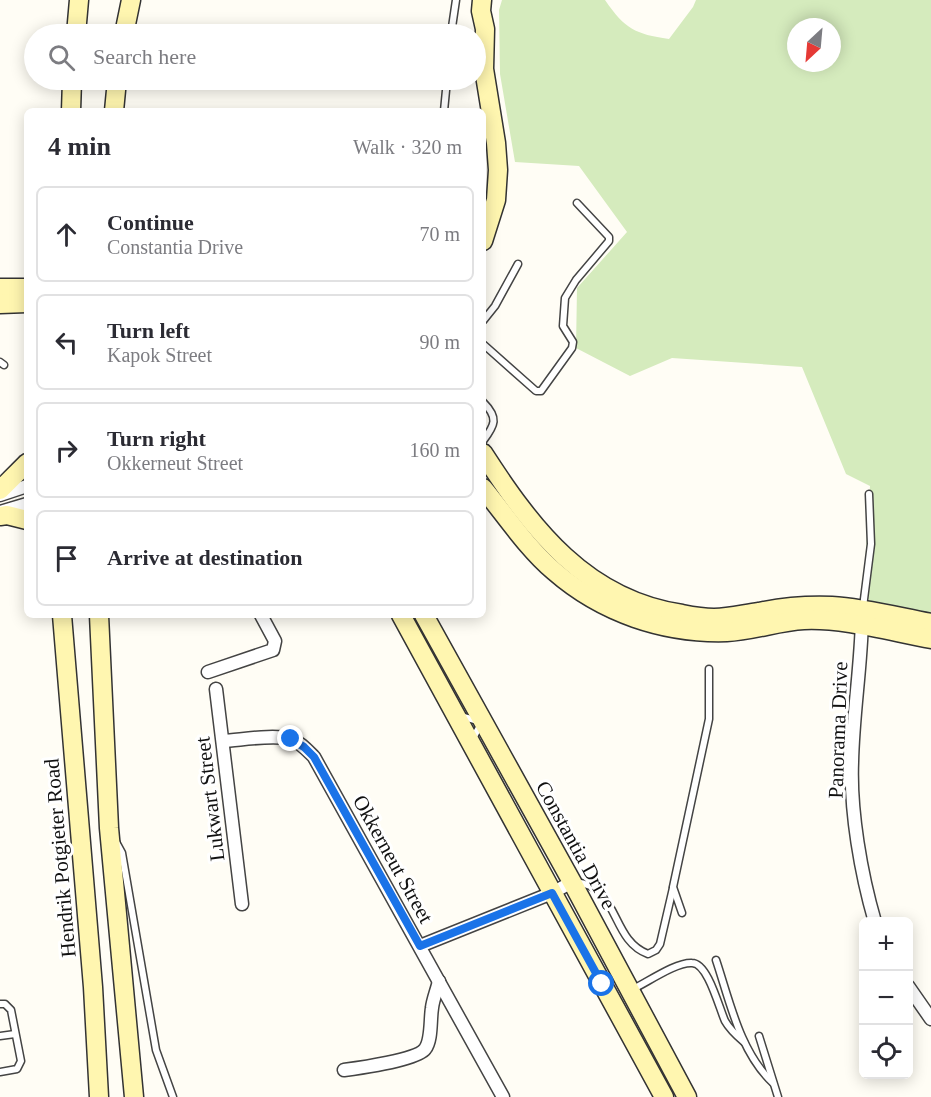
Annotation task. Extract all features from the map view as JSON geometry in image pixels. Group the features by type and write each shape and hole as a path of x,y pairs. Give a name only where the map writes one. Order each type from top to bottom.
{"street":[{"path":"74,0 75,24"},
{"path":"76,24 79,0"},
{"path":"123,0 123,24"},
{"path":"125,24 130,0"},
{"path":"482,0 481,11 484,24"},
{"path":"486,25 492,0"},
{"path":"486,81 498,170 496,200 486,232"},
{"path":"71,108 72,90"},
{"path":"114,108 116,90"},
{"path":"0,288 24,295"},
{"path":"0,304 24,297"},
{"path":"486,458 501,481 560,554 590,579 615,594 667,612 712,618 810,606 834,606 862,619 931,639"},
{"path":"0,490 24,466"},
{"path":"0,495 24,487"},
{"path":"486,492 530,547 580,592 623,614 666,627 729,632 804,620 837,622 862,619 931,623"},
{"path":"0,512 24,505"},
{"path":"0,516 7,515 24,519"},
{"name":"Hendrik Potgieter Road","path":"62,618 93,987 99,1097"},
{"path":"99,618 109,828 134,1097"},
{"path":"208,672 273,650 275,641 263,618"},
{"name":"Constantia Drive","path":"403,618 664,1097"},
{"name":"Constantia Drive","path":"426,618 572,882 687,1097"},
{"name":"Panorama Drive","path":"862,619 852,794 862,863 874,917"},
{"name":"Lukwart Street","path":"216,689 242,904"},
{"name":"Okkerneut Street","path":"223,741 291,739 309,752 323,773 503,1097"},
{"path":"420,946 552,893 572,882"},
{"path":"344,1070 380,1064 425,1050 432,1006 439,981"},
{"path":"913,992 931,1019"}],"lane":[{"path":"452,24 456,0"},
{"path":"444,108 446,90"},
{"path":"486,347 536,391 541,391 572,348 573,342 563,326 565,298 576,280 609,241 609,237 577,203"},
{"path":"486,317 495,306 518,264"},
{"path":"486,406 495,421 494,427 486,437"},
{"path":"862,619 862,597 871,544 869,494"},
{"path":"572,882 591,885 598,890 607,900 633,946 648,954 656,950 660,944 709,719 709,669"},
{"path":"454,713 482,722 470,743"},
{"path":"109,828 122,853 156,1050 173,1097"},
{"path":"673,887 682,913"},
{"path":"716,960 744,1042"},
{"path":"630,991 682,965 699,964 707,975 727,1024 744,1042 765,1075 774,1083"},
{"path":"0,1004 5,1004 10,1010 20,1066 17,1070 0,1072"},
{"path":"0,1036 15,1034"},
{"path":"759,1036 778,1097"}],"green space":[{"path":"502,0 605,0 625,24 647,35 669,39 696,0 931,0 931,615 874,603 863,596 870,486 846,474 802,367 672,358 630,376 576,348 577,288 627,232 579,166 515,162 500,74 499,10"}],"route":[{"path":"291,739 314,757 420,946 552,893 602,984"}]}
